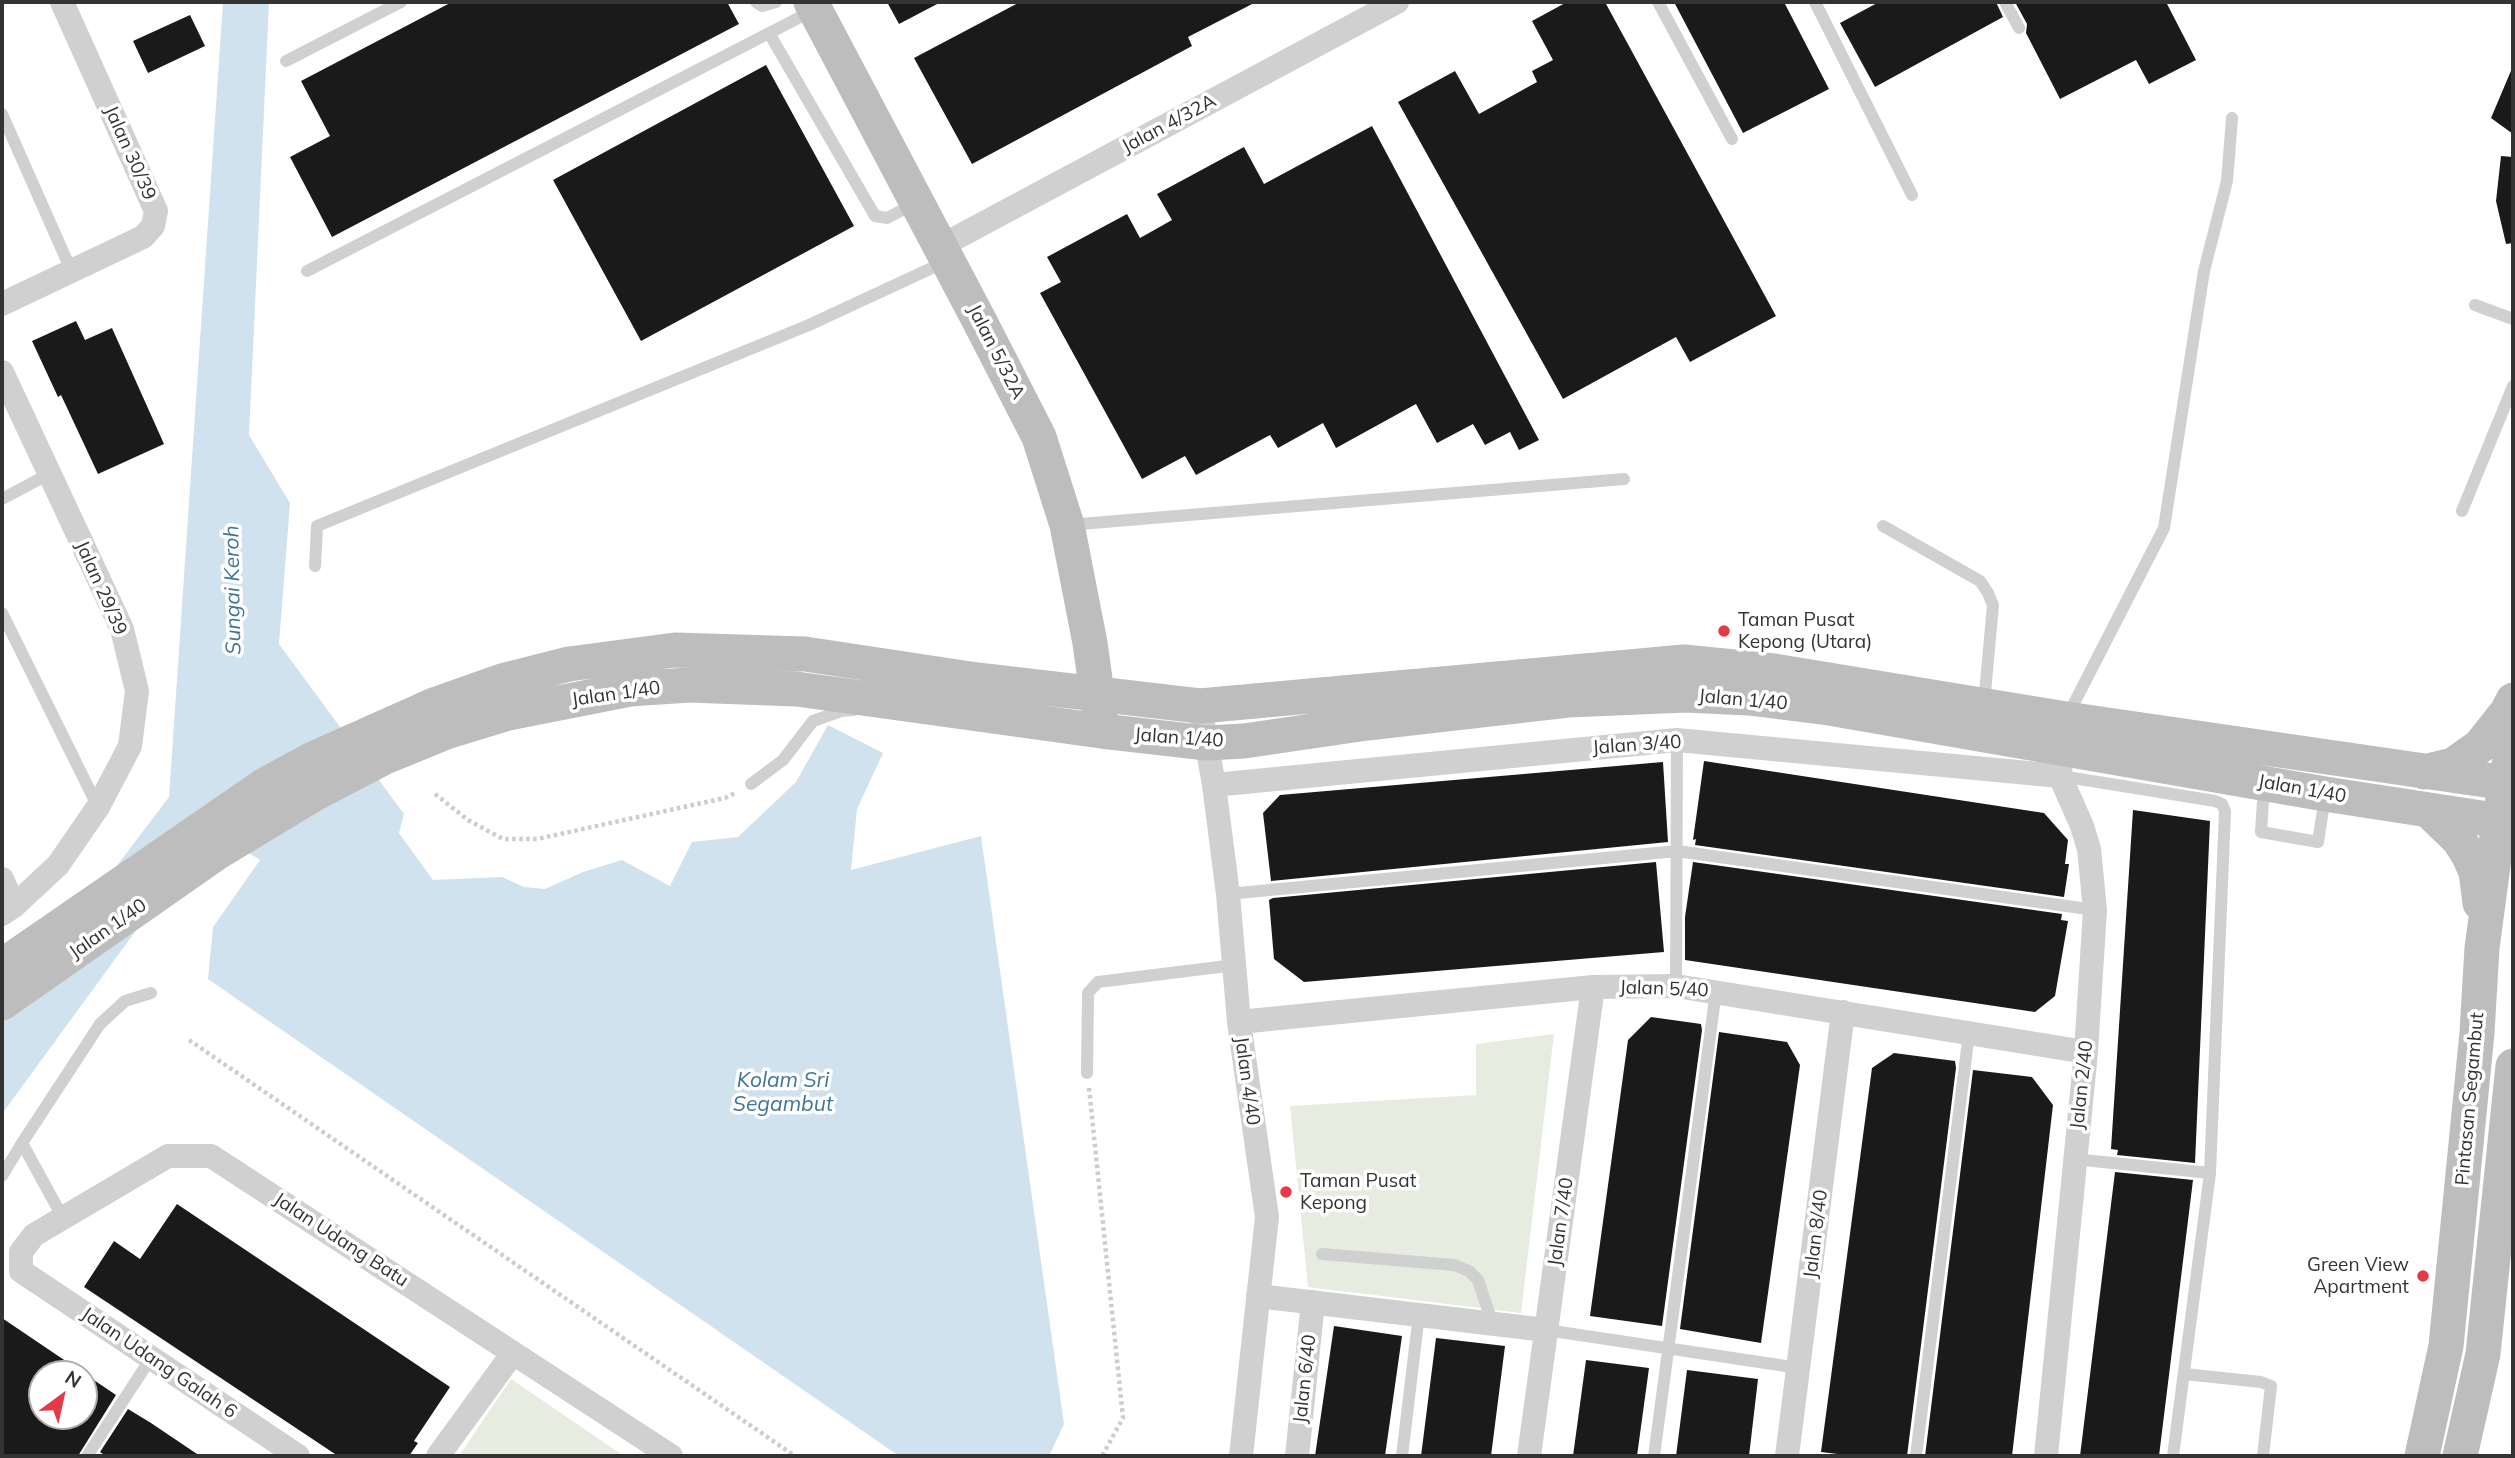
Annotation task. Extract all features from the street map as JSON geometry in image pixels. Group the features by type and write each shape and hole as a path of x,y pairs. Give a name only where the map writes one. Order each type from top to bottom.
{"main road":[{"name":"Jalan 5/32A","path":"813,5 1039,437 1068,525 1090,643 1101,731"},
{"name":"Jalan 1/40","path":"2,1003 218,852 314,794 386,757 440,718 502,681 569,664 675,650 804,654 1098,695 1200,706 1684,662 1774,671 1984,704 2063,748 2424,772 2509,784"},
{"name":"Jalan 1/40","path":"2,965 265,785 313,759 440,718 508,713 630,689 689,685 797,689 1207,743 1244,741 1367,723 1568,700 1686,695 1749,698 1829,708 2325,794 2506,822"},
{"path":"2424,772 2453,765 2480,746 2507,712 2513,700"},
{"name":"Pintasan Segambut","path":"2422,1456 2446,1346 2483,948 2506,822 2513,742"},
{"path":"2428,810 2459,839 2476,872 2480,890 2483,948"},
{"name":"Pintasan Segambut","path":"2460,1456 2483,1354 2500,1238 2513,1066"}],"street":[{"name":"Jalan 30/39","path":"2,304 143,237 153,226 156,211 62,2"},
{"name":"Jalan 4/32A","path":"944,253 1396,2"},
{"name":"Jalan 29/39","path":"2,372 121,629 136,691 130,746 98,807 58,865 8,910"},
{"name":"Jalan 4/40","path":"1200,706 1214,785 1228,894 1239,1021 1267,1217 1241,1456"},
{"name":"Jalan 3/40","path":"1214,785 1677,740 2063,748"},
{"name":"Jalan 2/40","path":"2046,1456 2086,1052 2095,910 2089,849 2063,748"},
{"path":"2,879 8,910"},
{"name":"Jalan 5/40","path":"1239,1021 1593,987 1676,986 2086,1052"},
{"name":"Jalan 7/40","path":"1529,1456 1593,987"},
{"name":"Jalan 8/40","path":"1787,1456 1843,1012"},
{"name":"Jalan Udang Batu","path":"21,1271 22,1252 34,1234 169,1156 211,1156 671,1456"},
{"name":"Jalan Udang Galah 6","path":"21,1271 298,1456"},
{"path":"1258,1296 1546,1329"},
{"name":"Jalan 6/40","path":"1297,1456 1313,1302"},
{"path":"438,1456 513,1353"}],"lane":[{"path":"286,61 401,2"},
{"path":"756,2 762,6 776,2"},
{"path":"1658,2 1731,139"},
{"path":"1815,2 1912,195"},
{"path":"2005,2 2019,27"},
{"path":"307,271 769,33 813,5"},
{"path":"769,33 875,216 887,218 918,202"},
{"path":"2,114 71,270"},
{"path":"2173,1456 2210,1173 2225,811 2222,804 2215,801 2063,748 2164,528 2204,271 2227,181 2232,118"},
{"path":"315,566 317,526 809,325 944,253"},
{"path":"2475,305 2513,319"},
{"path":"2462,511 2513,386"},
{"path":"2,499 50,474"},
{"path":"1068,525 1625,479"},
{"path":"1883,526 1980,581 1989,593 1993,605 1984,704"},
{"path":"2,613 98,807"},
{"path":"751,785 783,760 813,721 841,711 917,704"},
{"path":"1676,986 1677,740"},
{"path":"2264,783 2261,832 2318,842 2325,794"},
{"path":"1228,894 1677,851 2095,910"},
{"path":"1087,1073 1088,993 1098,982 1235,965"},
{"path":"1654,1456 1716,991"},
{"path":"2,1176 100,1024 125,1001 151,993"},
{"path":"1916,1456 1969,1033"},
{"path":"22,1143 62,1218"},
{"path":"2074,1159 2210,1173"},
{"path":"1322,1254 1454,1265 1469,1271 1478,1280 1492,1322"},
{"path":"1402,1456 1419,1314"},
{"path":"1546,1329 1799,1368"},
{"path":"87,1456 151,1358"},
{"path":"2184,1374 2262,1382 2270,1386 2263,1456"}],"path":[{"path":"435,794 468,821 503,839 537,839 725,798 751,785"},
{"path":"189,1040 795,1456"},
{"path":"1087,1073 1123,1418 1102,1456"}],"shaded area":[{"path":"1554,1034 1521,1313 1308,1287 1290,1106 1476,1095 1476,1044"},
{"path":"511,1379 624,1456 459,1456"}],"water":[{"name":"Kolam Sri Segambut","path":"223,2 269,2 249,435 290,503 279,644 404,814 399,833 433,880 502,877 524,887 545,889 583,872 622,860 670,886 692,842 738,837 796,782 828,725 883,753 857,809 851,870 981,836 1064,1424 1049,1456 899,1456 208,979 213,927 260,860 210,829 2,1114 2,1017 169,797"}],"building":[{"path":"452,2 727,2 739,24 332,237 290,157 330,136 301,81"},
{"path":"887,2 941,2 899,24"},
{"path":"1020,2 1256,2 1188,37 1192,46 972,164 914,58"},
{"path":"1567,2 1605,2 1776,316 1690,362 1676,337 1563,399 1398,102 1455,71 1479,114 1537,82 1532,71 1553,60 1532,21"},
{"path":"1674,2 1784,2 1829,89 1743,133"},
{"path":"1879,2 1996,2 2003,17 1875,87 1840,23"},
{"path":"2015,2 2166,2 2196,60 2149,84 2136,60 2060,99 2026,33 2027,24"},
{"path":"190,15 205,46 148,73 133,41"},
{"path":"766,65 854,226 641,341 553,180"},
{"path":"2513,66 2513,134 2491,118"},
{"path":"1372,126 1539,440 1519,450 1510,432 1485,445 1473,424 1437,443 1416,404 1336,448 1323,423 1278,448 1270,435 1196,475 1185,456 1142,479 1040,293 1061,282 1047,257 1127,214 1140,238 1172,220 1157,194 1244,147 1264,184"},
{"path":"2501,156 2513,157 2513,243 2506,244 2496,201"},
{"path":"76,321 85,340 112,328 164,444 98,474 32,341"},
{"path":"1704,761 2044,813 2068,840 2065,864 2069,864 2064,897 1695,845 1696,839 1693,840"},
{"path":"1663,762 1668,842 1271,881 1263,813 1280,795"},
{"path":"2133,810 2210,821 2195,1163 2117,1155 2118,1150 2111,1149"},
{"path":"1656,862 1664,952 1304,982 1274,959 1269,900 1273,898"},
{"path":"1693,862 2062,914 2061,920 2068,921 2055,996 2035,1012 1685,960 1685,917"},
{"path":"1651,1017 1701,1024 1702,1030 1662,1326 1590,1316 1628,1040"},
{"path":"1719,1032 1787,1042 1800,1065 1761,1343 1680,1329"},
{"path":"1894,1053 1955,1061 1956,1068 1907,1456 1854,1456 1821,1452 1872,1068"},
{"path":"1973,1070 2032,1077 2053,1105 2012,1456 1925,1456"},
{"path":"2115,1172 2193,1180 2159,1456 2080,1456"},
{"path":"177,1204 450,1387 414,1441 418,1443 409,1456 338,1456 84,1287 114,1241 140,1259"},
{"path":"2,1318 64,1360 28,1360 28,1430 94,1430 78,1456 2,1456"},
{"path":"1334,1326 1402,1336 1385,1456 1315,1456"},
{"path":"1436,1338 1505,1346 1491,1456 1421,1456"},
{"path":"1586,1360 1649,1368 1637,1456 1573,1456"},
{"path":"1687,1370 1758,1379 1749,1456 1676,1456"},
{"path":"98,1383 116,1395 98,1424"},
{"path":"128,1409 200,1456 106,1456 100,1452"}],"place":[{"name":"Taman Pusat Kepong (Utara)","path":"1724,631"},
{"name":"Taman Pusat Kepong","path":"1286,1192"},
{"name":"Green View Apartment","path":"2423,1276"}],"water label":[{"name":"Sungai Keroh","path":"233,590"}]}
